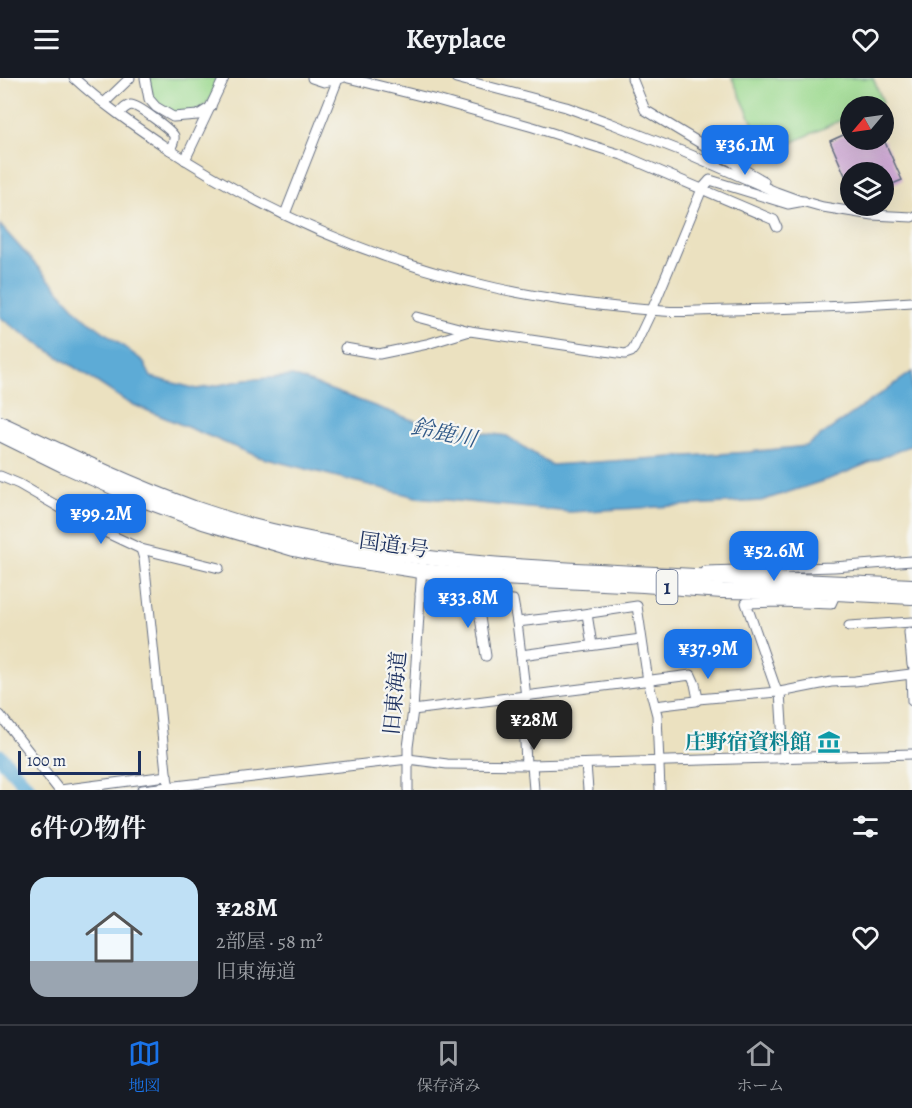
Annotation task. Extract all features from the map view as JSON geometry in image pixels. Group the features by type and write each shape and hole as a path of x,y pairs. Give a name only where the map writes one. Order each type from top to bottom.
{"highway":[{"name":"国道1号","path":"0,423 121,479 245,525 422,564 501,578 722,591 912,597"},
{"name":"国道1号","path":"0,434 63,465 204,522 294,549 331,557 422,564 912,586"}],"street":[{"path":"74,78 144,132 241,194 358,246 494,288 592,304 665,311 779,309 912,302"},
{"path":"104,103 130,78"},
{"path":"145,78 149,99 160,110 173,117 198,115 211,107"},
{"path":"185,160 224,78"},
{"path":"312,78 324,82 343,78 437,100 621,155 774,220 777,227"},
{"path":"285,214 343,78"},
{"path":"456,78 566,107 684,152 776,192 823,207 872,215 912,217"},
{"path":"632,78 645,110 717,155 734,162 776,188 776,192"},
{"path":"139,108 149,99"},
{"path":"119,114 125,107 131,105 139,108 173,134 174,140 170,150"},
{"path":"144,132 160,110"},
{"path":"167,128 173,117"},
{"path":"417,317 470,331 625,354 634,348 702,189 710,180 788,204 804,201"},
{"path":"345,348 379,354 428,344 470,331"},
{"path":"0,476 19,484 90,525 141,549 219,568"},
{"path":"141,549 144,559 169,787"},
{"path":"634,573 834,567 912,561"},
{"name":"旧東海道","path":"422,564 413,710 405,759 447,764 529,765 912,754"},
{"path":"784,758 778,692 746,603 831,604 836,593"},
{"path":"420,594 452,594 513,600 521,655 529,765 534,790"},
{"path":"477,598 486,656"},
{"path":"517,622 637,606 648,681 657,715 660,790"},
{"path":"587,614 592,645"},
{"path":"849,626 911,627 912,700"},
{"path":"521,655 641,639"},
{"path":"655,706 698,699 778,692 912,670"},
{"path":"413,710 691,675 698,699"},
{"path":"0,715 60,790 166,776"},
{"path":"142,790 405,759 408,790"},
{"path":"586,764 588,790"}],"green space":[{"path":"149,78 216,79 213,94 203,107 179,114 164,109 158,103 151,92"},
{"path":"732,78 873,78 880,96 840,96 840,121 767,154"}],"water":[{"name":"鈴鹿川","path":"0,225 81,315 143,361 151,377 197,389 246,380 293,376 426,425 507,436 551,465 806,446 912,372 912,445 835,477 761,501 570,512 416,497 259,457 127,402 0,317"}],"building":[{"path":"840,136 840,150 888,150 894,162 840,162 840,164 830,141"},
{"path":"894,162 902,180 894,183"}],"waterway":[{"path":"0,756 30,790"}],"place":[{"name":"庄野宿資料館","path":"829,742"}]}
